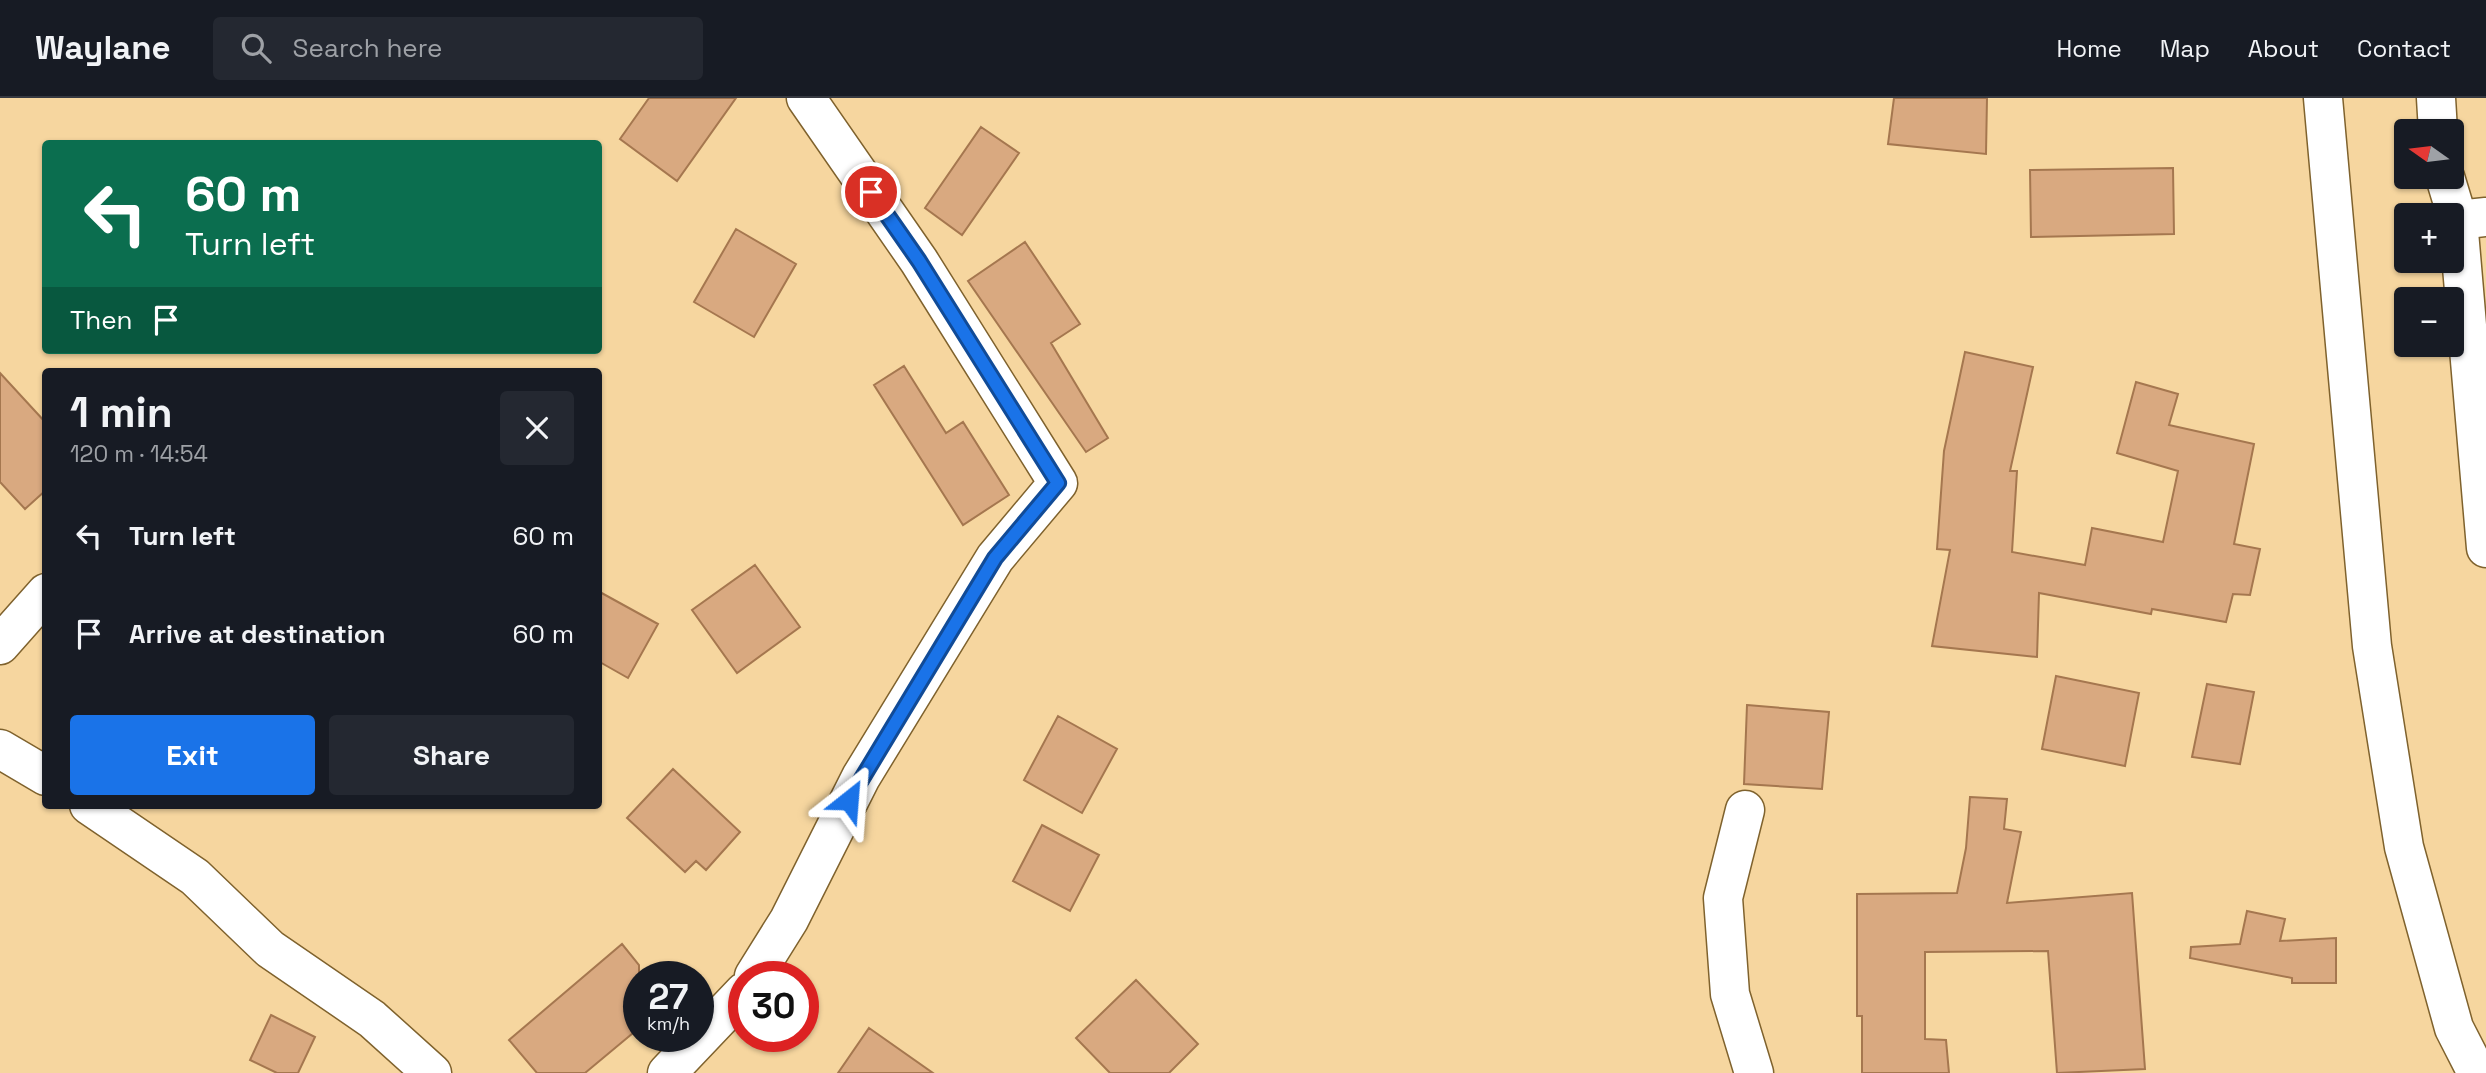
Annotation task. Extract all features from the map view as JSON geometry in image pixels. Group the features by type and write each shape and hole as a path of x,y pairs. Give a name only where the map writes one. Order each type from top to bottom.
{"street":[{"path":"763,961 789,919 862,776 995,558 1058,483 919,261 806,98"},
{"path":"2323,98 2372,646 2404,847 2454,1028 2476,1073"},
{"path":"2436,98 2437,119"},
{"path":"2453,189 2472,218 2486,548"},
{"path":"0,645 42,598"},
{"path":"0,749 42,774"},
{"path":"95,809 195,877 270,949 372,1019 432,1073"},
{"path":"1745,810 1723,898 1730,994 1754,1073"},
{"path":"667,1073 728,1009"}],"building":[{"path":"649,98 736,98 677,181 620,139"},
{"path":"1894,98 1987,98 1986,154 1888,144"},
{"path":"981,127 1019,153 962,235 925,208"},
{"path":"2173,168 2174,234 2031,237 2030,170"},
{"path":"736,229 796,264 754,337 694,302"},
{"path":"1025,242 1080,324 1051,343 1108,438 1086,452 968,281"},
{"path":"1965,352 2033,367 2010,471 2017,471 2012,552 2085,565 2092,528 2163,542 2178,471 2117,453 2136,382 2178,394 2169,425 2254,444 2234,544 2260,549 2250,595 2233,594 2226,622 2152,609 2151,614 2039,593 2037,657 1932,646 1950,550 1937,549 1944,451"},
{"path":"904,366 946,433 963,422 1009,495 963,525 874,385"},
{"path":"0,373 42,419 42,494 25,509 0,482"},
{"path":"755,565 800,627 737,673 692,610"},
{"path":"602,593 658,624 628,678 602,663"},
{"path":"2056,676 2139,693 2125,766 2042,749"},
{"path":"2207,684 2254,692 2240,764 2192,757"},
{"path":"1747,705 1829,712 1822,789 1744,784"},
{"path":"1058,716 1117,749 1082,813 1024,780"},
{"path":"673,769 740,832 706,870 696,861 685,872 627,818"},
{"path":"1970,797 2007,799 2004,829 2021,832 2007,903 2132,893 2145,1069 2057,1073 2048,951 1925,952 1925,1039 1946,1040 1949,1073 1862,1073 1862,1016 1857,1016 1857,894 1957,893 1966,848"},
{"path":"1042,825 1099,855 1070,911 1013,881"},
{"path":"2247,911 2285,919 2280,941 2336,938 2336,983 2292,983 2292,978 2190,958 2191,947 2240,944"},
{"path":"622,944 636,961 623,961 623,1041 585,1073 537,1073 509,1040"},
{"path":"1136,980 1198,1044 1169,1073 1110,1073 1076,1038"},
{"path":"271,1015 315,1037 298,1073 277,1073 250,1060"},
{"path":"869,1028 933,1073 838,1073"}],"route":[{"path":"849,800 995,558 1058,483 919,261 871,192"}]}
